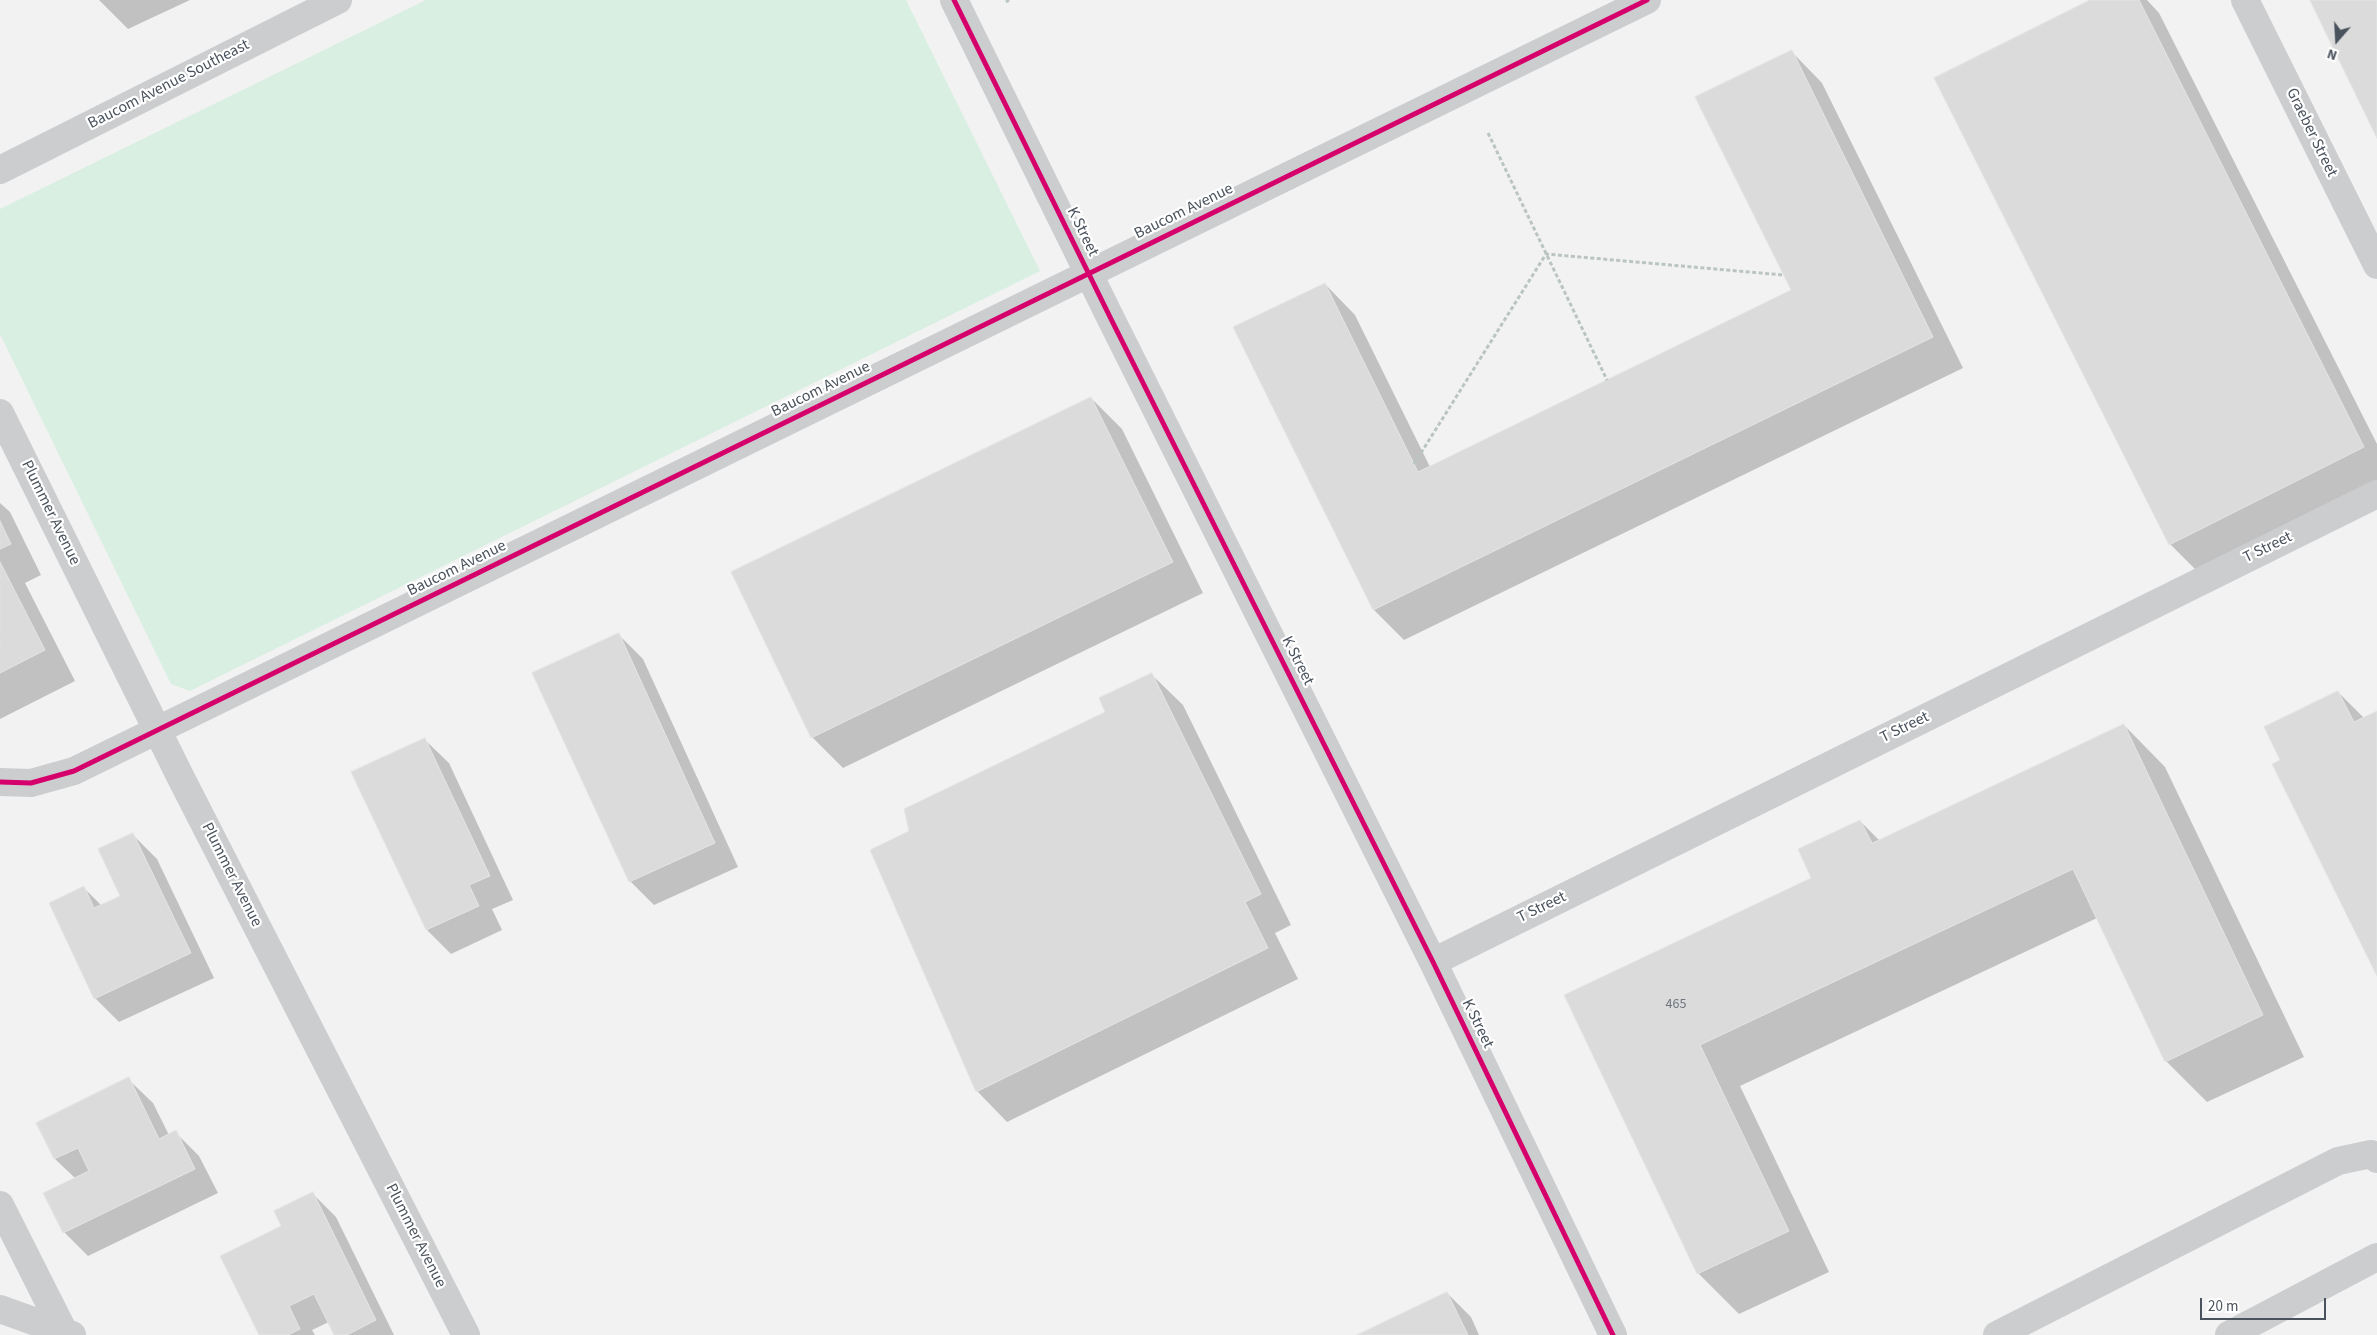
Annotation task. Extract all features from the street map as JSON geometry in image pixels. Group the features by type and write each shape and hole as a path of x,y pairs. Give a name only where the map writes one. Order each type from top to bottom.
{"street":[{"name":"Baucom Avenue Southeast","path":"0,170 338,0"},
{"name":"K Street","path":"954,0 1088,273 1433,962 1613,1335"},
{"name":"Baucom Avenue","path":"0,782 31,783 74,771 1647,0"},
{"name":"Graeber Street","path":"2245,0 2377,265"},
{"name":"Plummer Avenue","path":"0,413 158,731 466,1335"},
{"name":"T Street","path":"1433,962 2377,494"},
{"path":"1997,1335 2338,1161 2371,1154 2377,1159"},
{"path":"0,1205 69,1333"},
{"path":"2229,1335 2377,1257"},
{"path":"0,1309 69,1333"}],"path":[{"path":"1488,133 1607,380"},
{"path":"1546,254 1783,275"},
{"path":"1414,464 1546,254"}],"green space":[{"path":"426,0 906,0 1040,271 190,691 171,684 0,334 0,209"}],"building":[{"path":"2090,0 2139,0 2364,447 2169,545 1934,78"},
{"path":"2310,0 2377,0 2377,138"},
{"path":"1792,50 1933,337 1373,610 1233,327 1325,283 1418,472 1791,290 1695,97"},
{"path":"1091,397 1173,562 811,738 731,572"},
{"path":"0,521 11,544 0,549"},
{"path":"0,562 45,650 0,673"},
{"path":"619,633 715,843 629,882 532,673"},
{"path":"1152,673 1261,894 1245,902 1268,948 976,1092 870,850 909,831 904,809 1105,712 1099,698"},
{"path":"2338,691 2354,722 2377,711 2377,976 2272,764 2280,760 2264,727"},
{"path":"2124,724 2263,1015 2165,1062 2073,869 1700,1045 1789,1231 1697,1274 1564,995 1811,878 1798,849 1860,820 1872,843"},
{"path":"425,738 490,876 469,885 479,906 426,930 351,772"},
{"path":"133,833 191,953 94,999 49,903 84,886 94,908 120,896 98,849"},
{"path":"129,1077 159,1139 176,1130 195,1169 63,1233 43,1193 89,1171 78,1148 54,1159 36,1123"},
{"path":"313,1192 376,1320 347,1335 334,1335 314,1294 289,1306 300,1329 288,1335 259,1335 220,1256 281,1226 274,1211"},
{"path":"1447,1292 1468,1335 1357,1335"}],"cycle path":[{"path":"954,0 1111,319 1433,962 1613,1335"},
{"path":"0,782 31,783 74,771 1647,0"}]}
